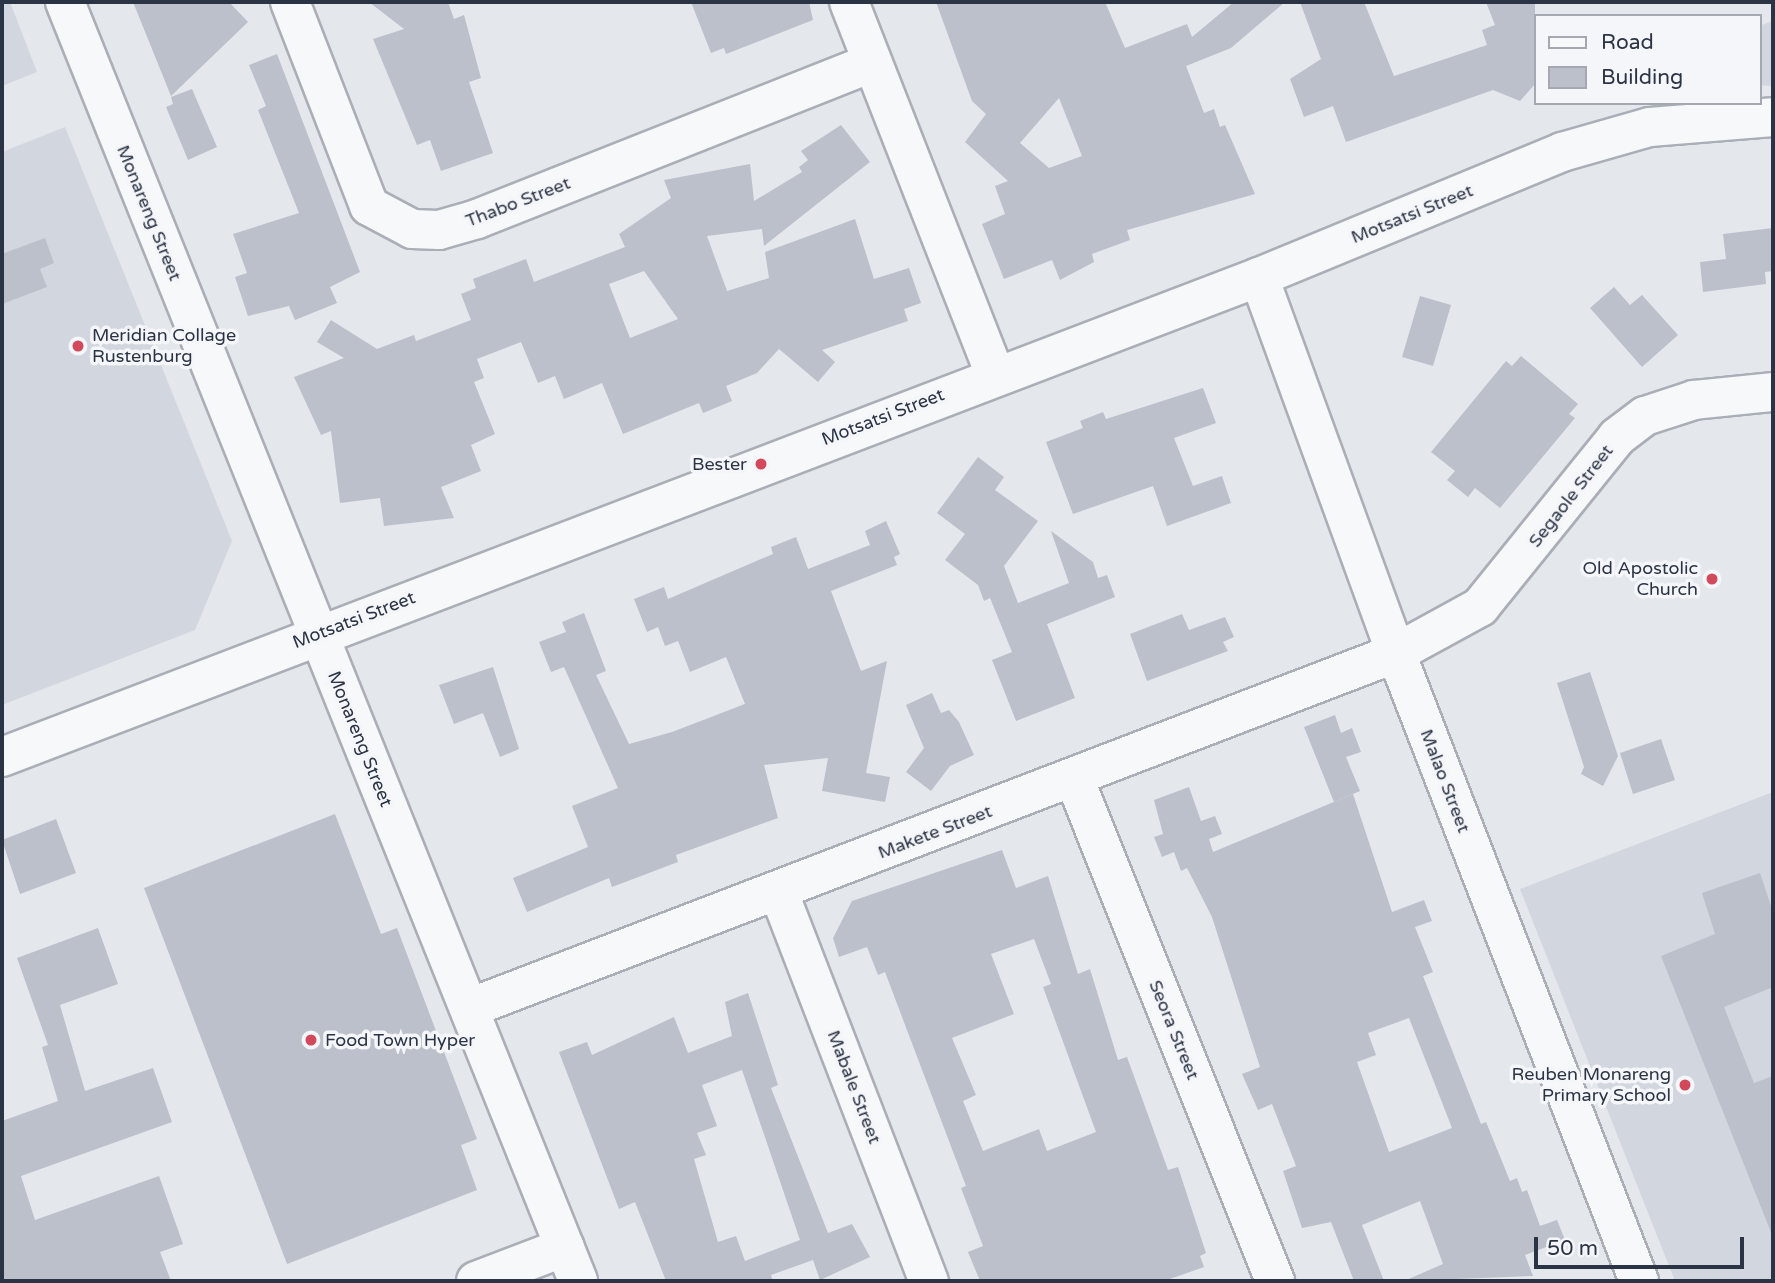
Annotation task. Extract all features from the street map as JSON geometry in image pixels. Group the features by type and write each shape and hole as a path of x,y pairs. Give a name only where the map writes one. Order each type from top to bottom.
{"street":[{"name":"Monareng Street","path":"65,2 317,634 472,1007 571,1264"},
{"name":"Thabo Street","path":"289,2 369,206 412,229 439,230 477,219 872,63"},
{"path":"849,2 995,374"},
{"name":"Motsatsi Street","path":"2,757 995,374 1259,277 1562,152 1650,127 1773,117"},
{"name":"Malao Street","path":"1259,277 1395,653 1639,1281"},
{"name":"Segaole Street","path":"1395,653 1480,607 1616,437 1645,416 1694,400 1773,392"},
{"name":"Makete Street","path":"472,1007 779,893 1395,653"},
{"name":"Seora Street","path":"1074,778 1275,1281"},
{"name":"Mabale Street","path":"779,893 929,1281"},
{"path":"476,1281 571,1264"}],"shaded area":[{"path":"2,2 10,2 37,72 2,86"},
{"path":"1773,21 1773,86 1761,85 1761,25"},
{"name":"Meridian Collage Rustenburg","path":"65,127 232,541 195,630 2,705 2,152"},
{"name":"Reuben Monareng Primary School","path":"1773,792 1773,1281 1675,1281 1520,889"}],"building":[{"path":"133,2 229,2 248,22 171,96"},
{"path":"369,2 448,2 454,19 464,15 481,78 469,82 493,153 441,171 430,140 417,145 373,39 404,29"},
{"path":"691,2 809,2 813,20 726,54 724,48 711,53"},
{"path":"936,2 1105,2 1125,48 1187,24 1192,37 1234,2 1285,2 1231,48 1186,66 1204,113 1214,109 1220,127 1225,125 1255,194 1127,230 1130,240 1092,254 1094,262 1060,280 1052,260 1004,279 982,224 1005,214 995,186 1008,181 965,142 986,114 972,101","holes":["1059,98 1082,156 1049,168 1020,143"]},
{"path":"1300,2 1364,2 1394,76 1487,45 1482,30 1495,25 1486,2 1535,2 1534,85 1520,101 1493,90 1346,142 1333,106 1304,117 1290,79 1321,59"},
{"path":"277,54 360,272 330,287 337,303 295,320 289,306 248,316 235,277 247,273 233,234 299,213 258,110 266,106 249,65"},
{"path":"192,89 217,147 188,160 166,107 173,104 171,97"},
{"path":"841,125 870,162 764,246 762,229 707,236 727,291 769,278 765,252 855,219 874,279 909,268 921,303 904,309 908,321 822,350 835,362 818,382 779,349 757,373 726,386 732,401 703,413 699,403 623,434 602,383 564,399 555,376 538,383 521,342 477,359 484,378 474,382 495,434 471,445 481,471 441,487 454,518 384,526 380,498 340,503 331,431 321,435 294,377 344,358 317,342 331,320 377,349 414,335 416,341 471,320 461,294 476,288 473,279 526,259 534,282 625,247 619,234 671,198 664,180 750,164 754,201 802,172 799,167 808,160 801,151","holes":["644,271 678,319 630,338 609,284"]},
{"path":"1773,228 1773,271 1765,272 1766,284 1703,292 1700,262 1726,259 1723,234"},
{"path":"45,238 54,263 40,269 47,287 2,304 2,254"},
{"path":"1614,287 1630,305 1642,295 1678,335 1642,367 1590,308"},
{"path":"1420,296 1451,305 1433,366 1402,357"},
{"path":"1521,356 1578,404 1569,414 1575,418 1500,508 1475,488 1468,497 1447,480 1455,471 1431,452 1506,361 1512,366"},
{"path":"1203,388 1216,423 1174,438 1193,486 1222,476 1231,503 1167,526 1153,486 1073,514 1046,442 1083,428 1080,421 1103,412 1106,419"},
{"path":"978,457 1004,477 995,490 1038,521 1004,566 1018,603 1069,583 1051,531 1093,562 1098,578 1107,575 1115,597 1047,624 1075,698 1016,721 992,660 1012,652 990,598 984,601 978,585 945,560 965,534 937,513"},
{"path":"886,521 900,554 894,557 897,565 831,591 861,671 887,661 866,773 890,777 885,802 822,791 828,758 764,765 778,818 676,855 678,862 612,887 609,878 527,912 513,878 588,847 572,806 618,788 564,667 551,672 539,642 566,632 562,622 584,613 606,671 596,675 629,744 672,732 745,704 726,657 690,672 678,641 665,646 658,627 647,632 634,599 664,587 668,599 773,554 771,547 796,537 808,569 870,545 865,531"},
{"path":"1182,614 1189,630 1225,617 1234,637 1223,642 1228,651 1147,681 1130,634"},
{"path":"493,667 519,749 500,757 483,713 454,724 439,685"},
{"path":"1590,672 1618,756 1603,786 1581,774 1584,767 1557,683"},
{"path":"932,693 941,713 949,710 959,722 974,755 950,766 931,791 906,772 924,748 906,705"},
{"path":"1335,715 1341,733 1352,728 1361,752 1346,757 1360,791 1334,802 1304,727"},
{"path":"1661,739 1675,780 1633,794 1620,753"},
{"path":"1189,787 1201,821 1215,816 1222,834 1209,839 1213,852 1353,794 1392,912 1424,900 1432,921 1415,927 1433,972 1423,976 1481,1124 1486,1122 1510,1181 1517,1178 1522,1192 1527,1190 1540,1226 1557,1220 1565,1240 1525,1255 1533,1276 1404,1281 1443,1264 1420,1201 1362,1225 1384,1281 1354,1281 1331,1222 1302,1228 1283,1171 1296,1166 1272,1104 1258,1110 1242,1074 1260,1067 1212,917 1187,868 1181,871 1174,852 1162,857 1154,837 1163,834 1154,800","holes":["1409,1018 1452,1128 1389,1152 1357,1062 1376,1055 1368,1033"]},
{"name":"Food Town Hyper","path":"335,814 381,934 397,928 477,1139 461,1145 477,1190 287,1264 144,888"},
{"path":"56,819 76,873 20,894 2,840"},
{"path":"1002,850 1016,888 1048,876 1078,974 1090,969 1118,1060 1127,1057 1168,1170 1178,1167 1206,1253 1200,1256 1204,1267 1164,1281 980,1281 968,1252 983,1246 961,1188 966,1186 885,972 878,975 867,947 839,957 833,938 852,901","holes":["1034,939 1051,984 1043,987 1096,1132 1047,1151 1039,1129 983,1151 963,1101 976,1095 952,1038 1014,1014 991,954"]},
{"path":"1760,873 1773,912 1773,987 1724,1007 1754,1083 1773,1076 1772,1235 1661,956 1715,934 1702,893"},
{"path":"98,928 118,984 60,1005 85,1091 153,1068 172,1122 21,1176 35,1220 159,1176 183,1244 160,1252 171,1281 2,1281 2,1121 58,1101 42,1047 48,1045 17,958"},
{"path":"748,993 778,1085 771,1088 828,1233 852,1224 870,1257 820,1280 813,1260 771,1275 773,1281 666,1281 635,1202 619,1209 559,1052 587,1042 592,1055 674,1017 688,1053 732,1036 725,1002","holes":["742,1070 800,1240 745,1261 736,1236 718,1242 694,1159 706,1155 697,1133 717,1126 702,1085"]}],"place":[{"name":"Meridian Collage Rustenburg","path":"78,346"},
{"name":"Bester","path":"761,464"},
{"name":"Old Apostolic Church","path":"1712,579"},
{"name":"Food Town Hyper","path":"311,1040"},
{"name":"Reuben Monareng Primary School","path":"1685,1085"}]}
